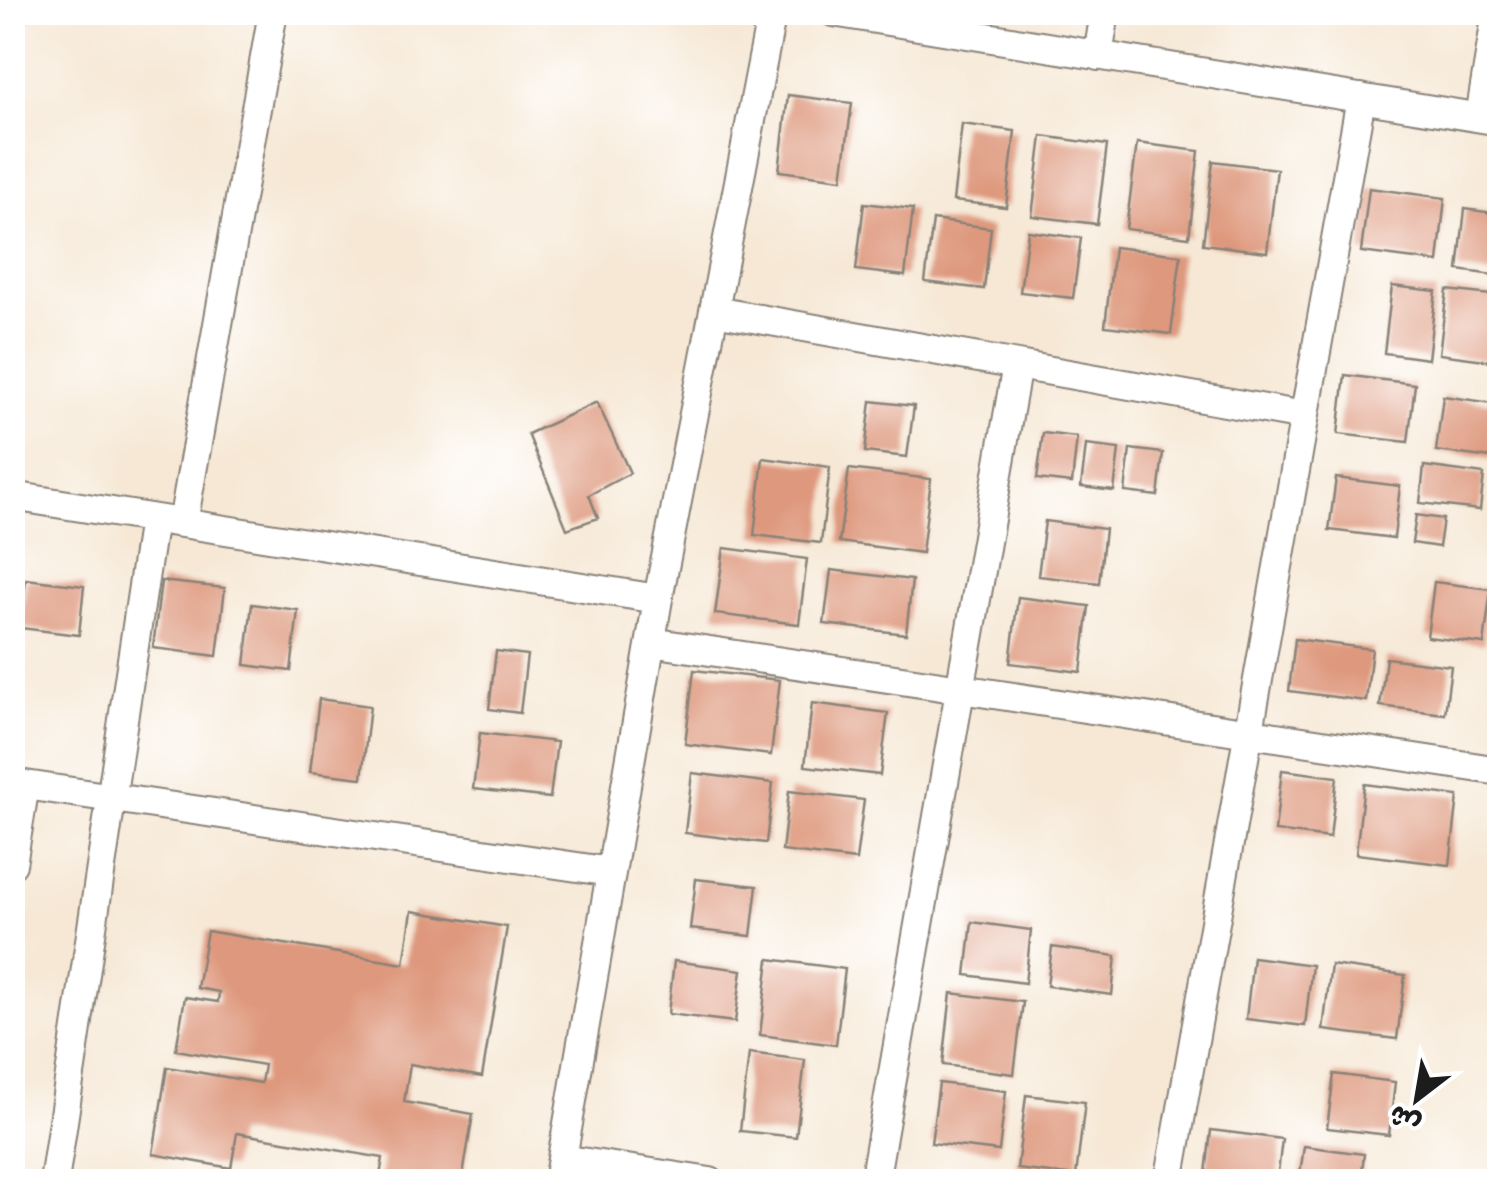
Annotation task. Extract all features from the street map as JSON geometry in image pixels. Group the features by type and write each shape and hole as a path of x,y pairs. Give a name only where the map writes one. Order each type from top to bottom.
{"street":[{"path":"182,523 272,12"},
{"path":"710,1182 560,1170 658,599 772,12"},
{"path":"833,12 1490,119 1497,12"},
{"path":"1098,56 1104,12"},
{"path":"1169,1182 1361,98"},
{"path":"714,311 1304,416"},
{"path":"874,1182 1017,365"},
{"path":"12,496 658,599"},
{"path":"54,1182 153,518"},
{"path":"651,642 1500,772"},
{"path":"12,864 19,784 612,872"}],"building":[{"path":"788,95 852,103 842,179 779,171"},
{"path":"962,124 1015,131 1006,207 953,201"},
{"path":"1042,136 1107,145 1097,224 1032,216"},
{"path":"1137,143 1199,151 1189,237 1126,229"},
{"path":"1213,161 1277,169 1267,252 1203,244"},
{"path":"1369,188 1445,198 1438,262 1361,252"},
{"path":"864,203 913,209 905,276 856,270"},
{"path":"1465,209 1500,214 1500,276 1458,270"},
{"path":"933,220 991,228 984,289 925,282"},
{"path":"1028,231 1081,238 1073,298 1020,292"},
{"path":"1114,247 1181,255 1171,334 1105,326"},
{"path":"1392,286 1436,291 1428,359 1384,353"},
{"path":"1447,290 1500,296 1500,362 1439,354"},
{"path":"1345,375 1415,384 1408,442 1338,434"},
{"path":"1443,396 1500,404 1500,459 1436,451"},
{"path":"871,401 914,406 907,457 865,452"},
{"path":"597,402 630,473 589,495 598,518 567,529 528,434"},
{"path":"1043,433 1077,437 1072,483 1037,479"},
{"path":"1086,445 1119,449 1114,491 1081,487"},
{"path":"1130,449 1163,453 1158,496 1125,492"},
{"path":"763,458 830,467 821,543 754,535"},
{"path":"1424,466 1484,474 1480,510 1420,503"},
{"path":"849,469 931,479 922,553 839,542"},
{"path":"1336,478 1400,486 1394,538 1329,530"},
{"path":"1416,515 1443,519 1439,547 1412,543"},
{"path":"1045,521 1105,529 1099,583 1038,576"},
{"path":"724,548 807,559 799,624 715,614"},
{"path":"831,570 912,580 906,634 824,624"},
{"path":"26,579 84,586 79,635 20,628"},
{"path":"161,581 225,588 217,656 153,648"},
{"path":"1434,582 1491,589 1484,644 1427,637"},
{"path":"1018,597 1089,606 1081,672 1010,663"},
{"path":"252,604 298,610 291,671 245,665"},
{"path":"1295,639 1372,649 1366,701 1289,691"},
{"path":"496,651 527,655 520,713 489,709"},
{"path":"1386,658 1451,666 1445,714 1380,706"},
{"path":"694,670 780,680 771,755 685,744"},
{"path":"319,699 370,706 362,778 310,772"},
{"path":"812,703 888,713 880,775 805,766"},
{"path":"480,733 557,742 550,798 473,789"},
{"path":"1282,770 1337,777 1330,838 1275,831"},
{"path":"692,773 773,783 766,843 685,833"},
{"path":"1364,784 1458,796 1450,865 1356,854"},
{"path":"789,791 864,800 856,860 782,851"},
{"path":"696,879 757,886 751,936 690,929"},
{"path":"412,911 507,927 482,1077 410,1064 404,1102 473,1114 462,1182 379,1182 383,1158 237,1133 231,1168 153,1154 167,1067 261,1083 264,1065 176,1050 185,997 218,1002 219,992 197,988 207,931 404,964"},
{"path":"972,922 1031,930 1025,983 966,975"},
{"path":"1052,947 1116,956 1112,995 1047,986"},
{"path":"1253,957 1312,965 1305,1026 1246,1019"},
{"path":"769,959 845,969 836,1045 760,1035"},
{"path":"674,961 742,970 735,1022 668,1014"},
{"path":"1331,965 1405,975 1397,1039 1323,1030"},
{"path":"951,993 1023,1002 1014,1074 943,1065"},
{"path":"749,1053 805,1060 796,1137 740,1131"},
{"path":"1334,1074 1395,1082 1389,1135 1327,1128"},
{"path":"939,1083 1006,1091 999,1151 931,1143"},
{"path":"1026,1095 1085,1102 1076,1176 1017,1169"},
{"path":"1211,1130 1282,1139 1277,1182 1205,1182"},
{"path":"1304,1146 1364,1154 1361,1182 1299,1182"}]}
